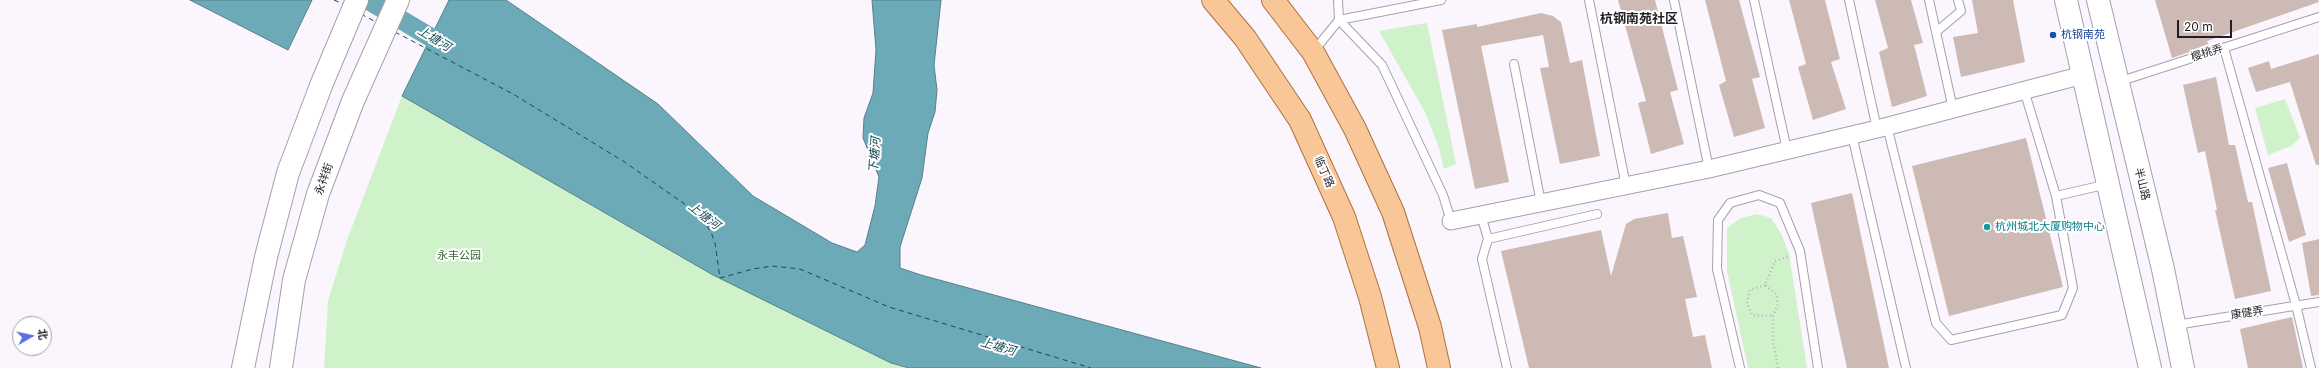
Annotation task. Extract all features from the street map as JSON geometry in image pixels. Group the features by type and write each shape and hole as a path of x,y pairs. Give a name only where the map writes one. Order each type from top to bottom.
{"main road":[{"name":"临丁路","path":"1212,0 1245,38 1300,120 1344,217 1370,297 1388,368"},
{"path":"1273,0 1313,52 1356,129 1393,212 1430,327 1439,368"}],"street":[{"path":"243,368 266,256 288,173 322,83 357,0"},
{"name":"永祥街","path":"281,368 294,280 318,194 353,101 398,0"},
{"path":"2066,0 2150,368"},
{"name":"半山路","path":"2098,0 2183,368"},
{"path":"1451,221 1709,169 1852,135 2083,75"}],"lane":[{"path":"1338,0 1339,20 1382,65 1443,195 1451,221"},
{"path":"1313,52 1339,20 1441,0"},
{"path":"1589,0 1626,186"},
{"path":"1674,0 1709,169"},
{"path":"1754,0 1787,150"},
{"path":"1849,0 1882,127 1936,322 1951,340 2062,315 2073,288 2056,196 2024,90"},
{"path":"1929,0 1953,109"},
{"path":"1936,32 1961,11 1958,0"},
{"name":"樱桃弄","path":"2117,82 2319,17"},
{"path":"2224,48 2296,305 2311,368"},
{"path":"1514,64 1541,203"},
{"path":"1852,135 1906,368"},
{"path":"2056,196 2109,184"},
{"path":"1740,368 1716,269 1718,220 1730,203 1759,195 1780,203 1800,251 1818,368"},
{"path":"1488,239 1597,214"},
{"path":"1481,215 1488,239 1482,259 1507,368"},
{"name":"康健弄","path":"2174,325 2319,302"}],"path":[{"path":"1773,316 1752,315 1747,303 1750,290 1765,285 1775,261 1800,251"},
{"path":"1765,285 1776,294 1778,304 1773,316 1773,341 1778,368"}],"green space":[{"path":"1427,23 1456,164 1444,169 1439,148 1425,112 1379,31"},
{"name":"永丰公园","path":"402,96 713,275 891,363 908,368 324,368 328,301 347,240"},
{"path":"2285,99 2300,138 2291,146 2268,155 2255,108"},
{"path":"1757,214 1771,218 1782,235 1789,254 1807,368 1748,368 1727,271 1727,228 1741,218"}],"water":[{"path":"190,0 312,0 288,50"},
{"name":"下塘河","path":"449,0 506,0 658,104 753,196 832,243 857,252 865,245 875,206 879,177 863,138 864,118 873,93 876,50 872,0 941,0 934,65 937,90 935,112 928,133 922,178 900,247 900,268 1261,368 909,368 891,363 713,275 402,96"}],"building":[{"path":"1618,0 1655,0 1678,90 1670,92 1684,144 1651,154 1638,103 1646,101"},
{"path":"1705,0 1739,0 1760,77 1752,79 1765,128 1734,137 1719,85 1726,81"},
{"path":"1789,0 1825,0 1840,59 1831,62 1846,109 1813,120 1798,67 1806,64"},
{"path":"1875,0 1911,0 1923,43 1914,45 1927,96 1892,107 1879,52 1888,48"},
{"path":"1972,0 2013,0 2025,62 1961,77 1953,37 1978,33"},
{"path":"2155,0 2318,0 2319,2 2207,41 2209,45 2172,58"},
{"path":"1541,13 1553,16 1561,22 1570,63 1582,60 1600,156 1560,164 1540,68 1549,67 1543,35 1481,46 1509,182 1475,189 1442,30 1477,24 1477,27"},
{"path":"2319,54 2319,165 2316,165 2290,82 2256,92 2248,68 2269,61 2271,69"},
{"path":"2216,77 2229,145 2235,145 2248,202 2252,202 2271,291 2235,299 2215,210 2217,210 2205,151 2198,153 2183,85"},
{"name":"杭州城北大厦购物中心","path":"2026,138 2063,287 1949,316 1912,166"},
{"path":"2287,163 2306,235 2289,242 2268,168"},
{"path":"1852,193 1889,368 1847,368 1811,203"},
{"path":"1668,213 1672,238 1683,236 1697,297 1685,299 1693,337 1705,335 1712,368 1529,368 1501,251 1601,230 1611,276 1626,224 1634,219"},
{"path":"2319,239 2319,295 2311,296 2302,243"},
{"path":"2292,317 2303,368 2248,368 2240,329"}],"waterway":[{"name":"上塘河","path":"368,0 452,50"}],"ferry route":[{"path":"334,0 343,4"},
{"path":"361,14 376,22"},
{"path":"395,32 513,94 623,161 698,214 711,232 715,243 720,278 753,269 772,266 800,269 889,307 1091,368"}],"place":[{"name":"杭钢南苑","path":"2053,35"},
{"name":"杭州城北大厦购物中心","path":"1987,227"}],"district":[{"name":"杭钢南苑社区","path":"1639,19"}]}
